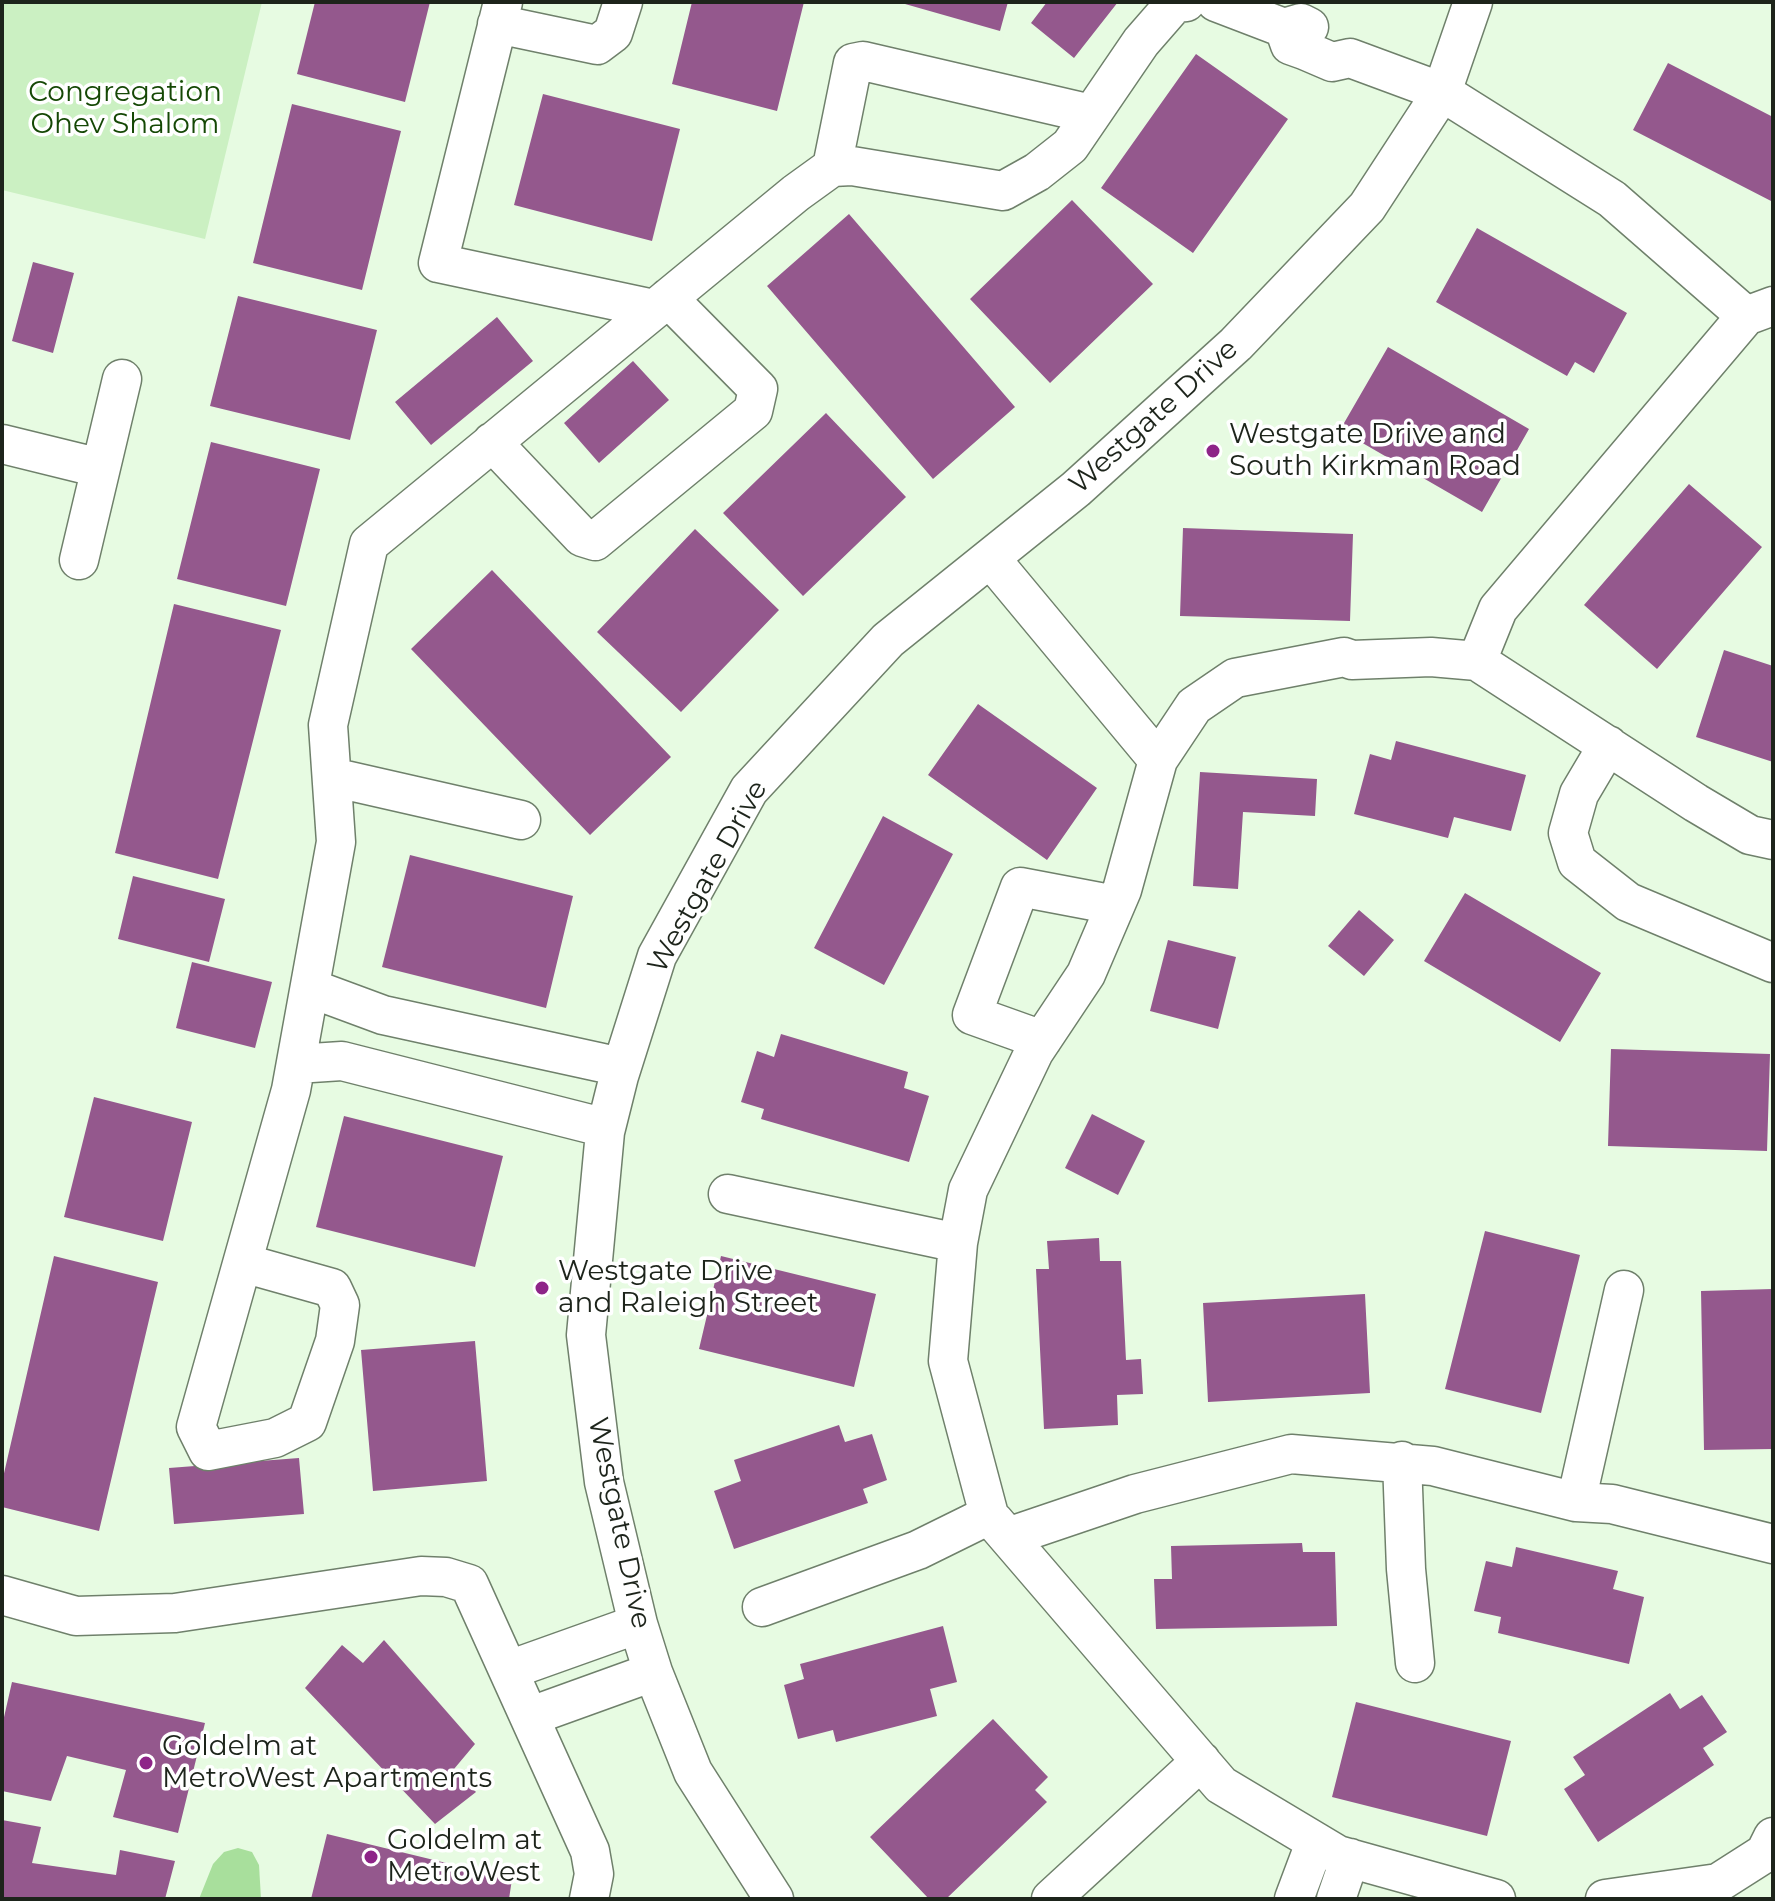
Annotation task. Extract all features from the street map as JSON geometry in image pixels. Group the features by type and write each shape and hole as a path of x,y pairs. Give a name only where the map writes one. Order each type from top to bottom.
{"street":[{"path":"492,442 582,537 595,541 753,411 758,389 661,303 438,263 500,13 597,45 613,33 623,2"},
{"path":"243,1263 332,1288 340,1305 335,1341 307,1422 275,1438 208,1451 196,1427 296,1064 336,842 328,725 369,544 796,193 832,167 852,166 1003,191 1037,172 1070,146 1141,42 1175,3 1186,2"},
{"path":"1216,2 1284,28 1290,45 1332,62 1350,58 1442,92 1612,199 1760,311 1498,609 1477,661"},
{"name":"Westgate Drive","path":"774,1899 693,1772 653,1672 638,1624 604,1482 586,1335 606,1128 621,1067 657,956 749,790 888,640 1076,489 1236,344 1367,207 1442,92 1473,2"},
{"path":"832,167 853,63 863,61 1091,114"},
{"path":"79,560 122,379"},
{"path":"2,444 100,468"},
{"path":"990,558 1158,760"},
{"path":"1496,1899 1350,1858 1315,1843 1221,1785 998,1526 948,1361 958,1243 968,1190 1042,1040 1086,974 1115,905 1158,760 1194,706 1235,678 1344,657 1477,661 1750,835 1773,840"},
{"path":"1608,745 1579,794 1568,833 1577,862 1628,902 1773,963"},
{"path":"332,777 521,820"},
{"path":"1042,1040 972,1015 1020,887 1115,905"},
{"path":"310,988 383,1015 621,1067"},
{"path":"296,1064 342,1061 606,1128"},
{"path":"728,1194 958,1243"},
{"path":"1576,1502 1624,1290"},
{"path":"762,1607 918,1550 998,1526 1291,1454 1402,1461 1576,1502 1612,1504 1773,1544"},
{"path":"1402,1461 1415,1663"},
{"path":"2,1595 76,1616 161,1613 384,1580 446,1577 469,1584 590,1851 594,1874 589,1899"},
{"path":"509,1670 638,1624"},
{"path":"531,1716 653,1672"},
{"path":"1051,1899 1201,1761"},
{"path":"1605,1899 1720,1891 1765,1853 1773,1837"},
{"path":"1294,1899 1315,1843"},
{"path":"1336,1899 1350,1858"}],"green space":[{"name":"Congregation Ohev Shalom","path":"2,2 262,2 205,239 2,190"}],"shaded area":[{"path":"238,1848 252,1852 259,1865 261,1899 199,1899 213,1864 224,1852"}],"building":[{"path":"315,2 430,2 405,102 297,74"},
{"path":"692,2 804,2 777,111 672,84"},
{"path":"898,2 1008,2 1000,31"},
{"path":"1047,2 1118,2 1074,58 1031,23"},
{"path":"1196,54 1288,119 1193,253 1101,188"},
{"path":"1668,63 1773,117 1773,202 1633,130"},
{"path":"543,94 680,129 652,241 514,205"},
{"path":"292,104 401,131 362,290 253,263"},
{"path":"1072,200 1153,284 1050,383 970,299"},
{"path":"849,214 1015,407 933,479 767,286"},
{"path":"1477,228 1627,313 1594,373 1575,362 1567,376 1436,302"},
{"path":"33,262 74,273 53,353 12,341"},
{"path":"238,296 377,330 350,440 210,406"},
{"path":"497,317 533,361 431,445 395,402"},
{"path":"1388,347 1529,429 1482,512 1340,430"},
{"path":"633,361 669,400 599,463 564,423"},
{"path":"826,413 906,497 803,596 723,513"},
{"path":"211,442 320,469 286,606 177,579"},
{"path":"1689,484 1762,547 1657,669 1584,605"},
{"path":"1183,528 1353,534 1350,621 1180,616"},
{"path":"695,529 779,610 681,712 597,632"},
{"path":"492,570 671,757 590,835 411,649"},
{"path":"174,604 281,630 218,879 115,853"},
{"path":"1724,650 1773,666 1773,762 1696,737"},
{"path":"978,704 1097,788 1047,860 928,775"},
{"path":"1396,741 1526,775 1511,831 1454,817 1448,838 1354,814 1370,754 1391,760"},
{"path":"1200,772 1317,779 1315,816 1243,812 1238,889 1193,886"},
{"path":"883,816 953,854 884,985 814,948"},
{"path":"410,855 573,896 546,1008 382,967"},
{"path":"133,876 225,899 209,962 118,939"},
{"path":"1465,893 1601,973 1560,1042 1424,961"},
{"path":"1359,910 1394,940 1364,976 1328,946"},
{"path":"1168,940 1236,957 1218,1029 1150,1011"},
{"path":"192,962 272,982 255,1048 176,1028"},
{"path":"781,1034 908,1072 904,1088 929,1096 909,1162 761,1119 764,1109 741,1102 757,1051 774,1057"},
{"path":"1611,1049 1770,1054 1767,1151 1608,1146"},
{"path":"94,1097 192,1122 163,1241 64,1217"},
{"path":"1092,1114 1145,1141 1118,1195 1065,1168"},
{"path":"344,1116 503,1156 475,1267 316,1227"},
{"path":"1485,1231 1580,1255 1541,1413 1445,1389"},
{"path":"1099,1238 1100,1261 1121,1261 1126,1360 1141,1359 1143,1394 1117,1395 1118,1425 1044,1429 1036,1269 1049,1269 1047,1241"},
{"path":"54,1256 158,1282 99,1531 2,1507 2,1482"},
{"path":"721,1256 876,1294 854,1387 699,1349"},
{"path":"1773,1289 1773,1449 1704,1450 1701,1291"},
{"path":"1365,1294 1370,1393 1208,1402 1203,1303"},
{"path":"475,1341 487,1481 373,1491 361,1350"},
{"path":"839,1425 845,1442 872,1434 887,1480 863,1489 868,1503 734,1549 714,1491 741,1481 734,1460"},
{"path":"299,1458 304,1514 174,1524 169,1468"},
{"path":"1302,1543 1303,1552 1335,1552 1337,1626 1156,1629 1154,1579 1172,1579 1171,1546"},
{"path":"1516,1547 1618,1571 1613,1589 1644,1597 1629,1664 1498,1633 1501,1617 1474,1611 1486,1561 1512,1567"},
{"path":"943,1626 957,1682 930,1689 937,1716 836,1742 833,1730 798,1739 784,1685 804,1679 800,1664"},
{"path":"384,1640 475,1744 454,1769 476,1792 435,1824 305,1688 342,1645 363,1663"},
{"name":"Goldelm at MetroWest Apartments","path":"12,1682 205,1723 178,1833 113,1817 126,1770 67,1756 51,1801 2,1791 2,1726"},
{"path":"1670,1693 1680,1709 1702,1695 1727,1732 1703,1748 1714,1765 1598,1842 1564,1789 1585,1775 1573,1757"},
{"path":"1356,1702 1511,1741 1487,1836 1332,1797"},
{"path":"993,1719 1048,1777 1035,1790 1047,1802 946,1899 929,1899 870,1837"},
{"name":"Goldelm at MetroWest Apartments","path":"2,1820 41,1827 32,1863 116,1875 120,1850 175,1861 165,1899 2,1899"},
{"name":"Goldelm at MetroWest","path":"327,1834 512,1879 509,1899 311,1899"}],"place":[{"name":"Westgate Drive and South Kirkman Road","path":"1213,451"},
{"name":"Westgate Drive and Raleigh Street","path":"542,1288"},
{"name":"Goldelm at MetroWest Apartments","path":"146,1763"},
{"name":"Goldelm at MetroWest","path":"371,1857"}]}
